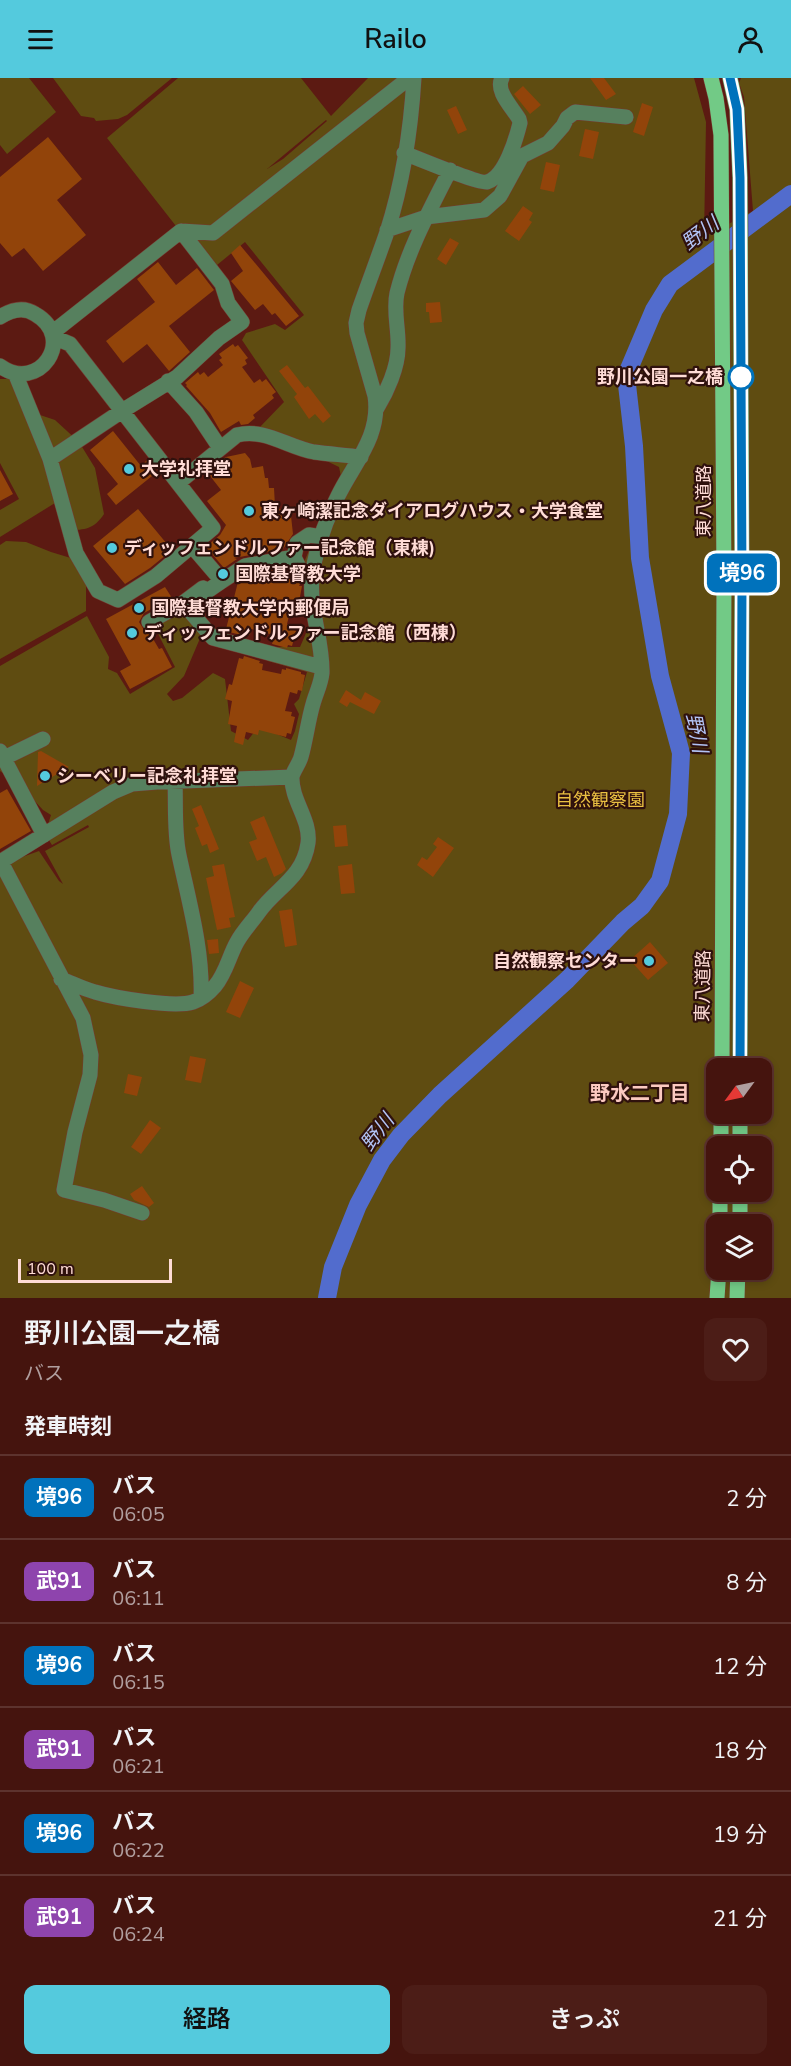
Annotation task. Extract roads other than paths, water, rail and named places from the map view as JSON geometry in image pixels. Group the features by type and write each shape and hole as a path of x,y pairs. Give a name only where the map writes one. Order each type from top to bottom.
{"main road":[{"name":"東八道路","path":"711,78 718,106 721,135 724,676 722,1058"},
{"name":"東八道路","path":"730,78 737,109 739,133 740,216 742,628 740,1058"},
{"path":"717,1298 718,1280"},
{"path":"737,1298 738,1280"}],"lane":[{"path":"53,335 181,231 213,233 408,78"},
{"path":"61,979 93,992 164,1004 177,1005 195,1002 207,995 224,975 237,942 265,903 294,876 305,853 308,833 294,793 292,777 301,756 320,685 321,667 312,594 313,574 322,537 338,497 367,447 376,422 377,408 356,323 387,230 400,179 412,106 414,78"},
{"path":"404,153 472,180 487,182 497,175 503,167 520,123 500,90 502,78"},
{"path":"387,230 426,217 475,213 491,206 500,196 522,156 548,143 564,126 567,118 575,112 626,117"},
{"path":"377,408 383,399 397,360 399,349 395,304 408,257 450,170"},
{"path":"50,459 177,377 219,338 242,322 228,303 222,284 181,231"},
{"path":"0,317 20,309 31,311 44,319 53,335 52,352 46,363 37,370 29,373 15,373 0,366"},
{"path":"15,373 50,459 76,552 98,591 118,600 156,576 213,528 70,344 53,335"},
{"path":"168,381 196,412 220,448"},
{"path":"178,483 237,435 255,432 314,452 360,457"},
{"path":"313,574 300,569 294,557 297,543 309,535 322,537"},
{"path":"192,546 222,581"},
{"path":"149,622 183,603 203,588 206,592 245,566 294,557"},
{"path":"183,603 213,638 321,667"},
{"path":"43,739 2,755 44,835"},
{"path":"142,1213 64,1190 75,1132 90,1075 91,1055 83,1017 0,862 112,792 132,784 292,777"},
{"path":"176,781 178,854 191,901 202,980 201,998"}],"waterway":[{"name":"野川","path":"327,1298 333,1267 358,1205 382,1160 401,1135 440,1095 567,980 623,922 642,906 660,881 678,814 681,753 660,676 640,558 634,446 626,376 654,310 670,284 791,194"}],"place":[{"name":"野川公園一之橋","path":"741,377"},
{"name":"大学礼拝堂","path":"129,469"},
{"name":"東ヶ崎潔記念ダイアログハウス・大学食堂","path":"249,511"},
{"name":"ディッフェンドルファー記念館（東棟)","path":"112,548"},
{"name":"国際基督教大学","path":"223,574"},
{"name":"国際基督教大学内郵便局","path":"139,608"},
{"name":"ディッフェンドルファー記念館（西棟）","path":"132,633"},
{"name":"シーベリー記念礼拝堂","path":"45,776"},
{"name":"自然観察センター","path":"649,961"}],"district":[{"name":"野水二丁目","path":"640,1093"}],"park label":[{"name":"自然観察園","path":"600,800"}]}
